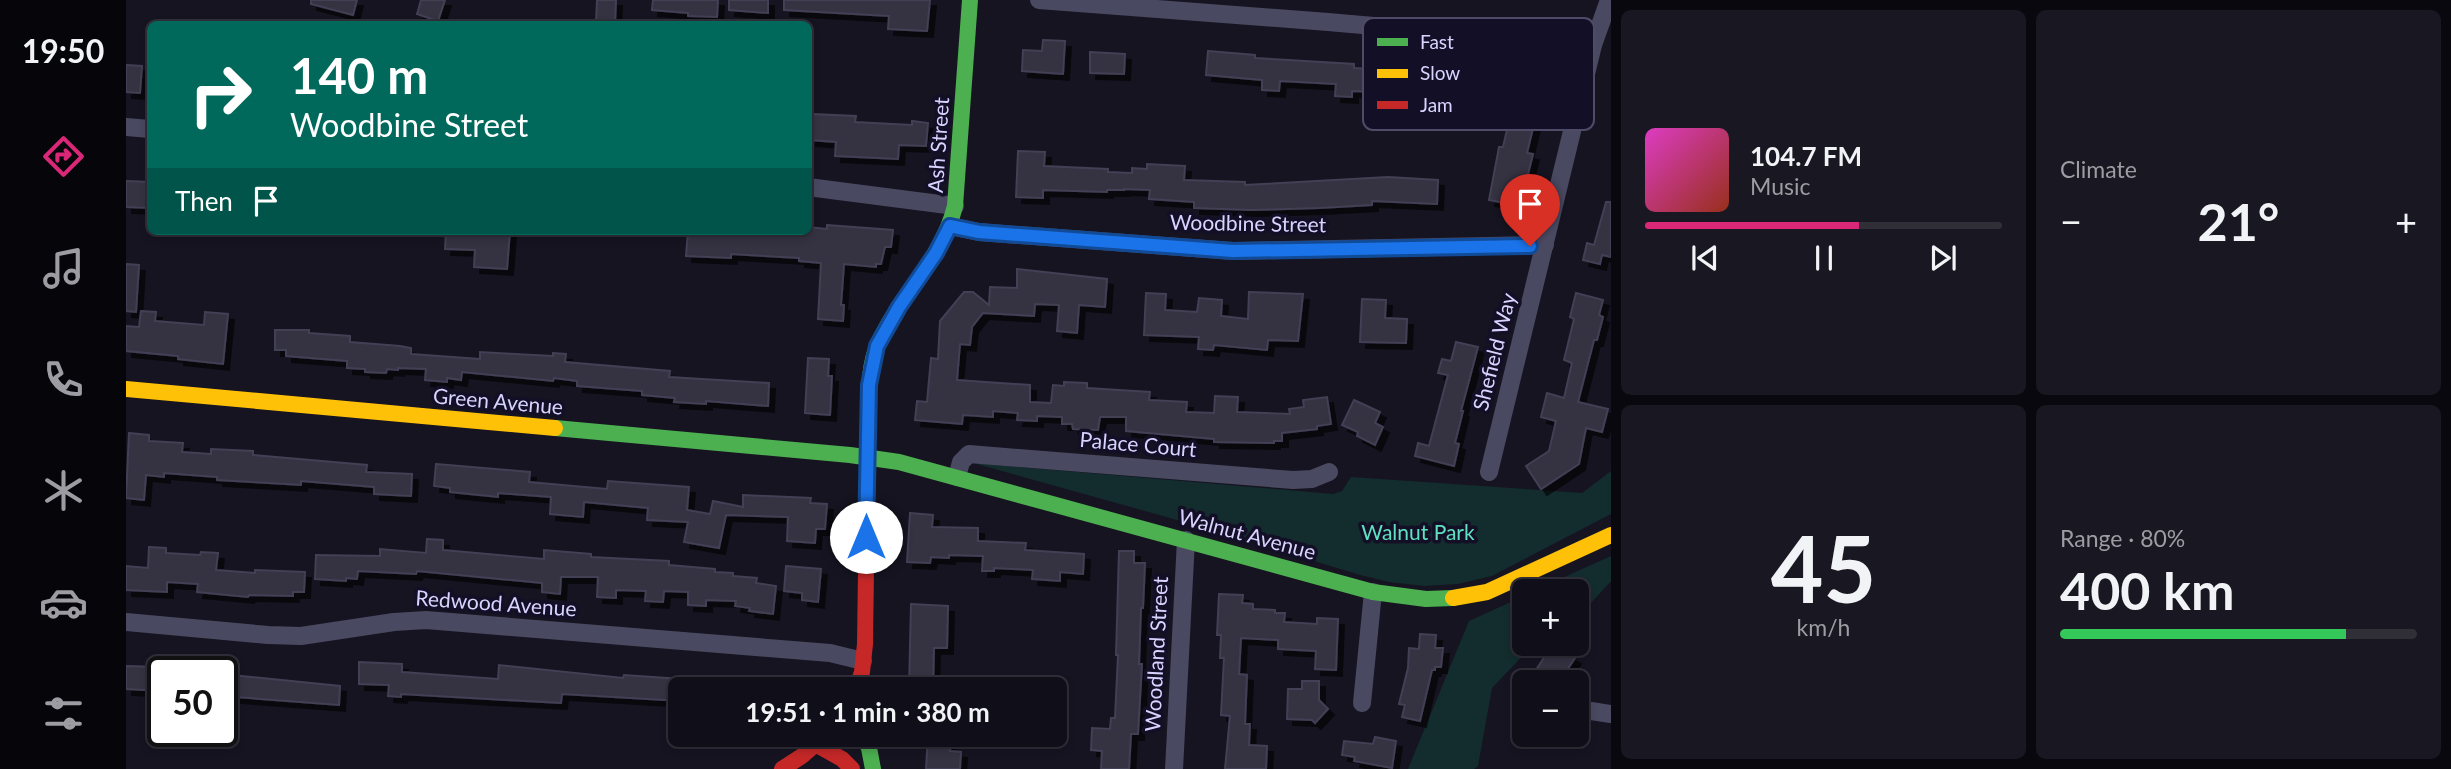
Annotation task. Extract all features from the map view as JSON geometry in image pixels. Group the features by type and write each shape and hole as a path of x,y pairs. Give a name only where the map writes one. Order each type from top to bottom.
{"street":[{"name":"Ash Street","path":"859,677 863,661 869,385 877,346 950,226 955,206 970,0"},
{"path":"1039,0 1363,25"},
{"name":"Shefield Way","path":"1594,41 1609,0"},
{"path":"126,127 147,130"},
{"name":"Shefield Way","path":"1489,472 1572,130"},
{"path":"812,188 955,206"},
{"name":"Woodbine Street","path":"950,226 979,232 1233,251 1545,246"},
{"name":"Green Avenue","path":"126,389 866,457"},
{"name":"Palace Court","path":"957,477 961,462 969,454 1293,480 1312,479 1329,472"},
{"name":"Walnut Avenue","path":"866,457 899,462 957,477 1373,592 1426,599 1456,598 1487,592 1611,535"},
{"name":"Woodland Street","path":"1174,769 1186,540"},
{"path":"1362,703 1373,592"},
{"name":"Redwood Avenue","path":"126,622 301,636 426,620 830,653 863,661"},
{"path":"1591,711 1611,714"},
{"path":"782,769 812,747"},
{"path":"829,747 852,769"},
{"path":"868,747 873,769"}],"green space":[{"name":"Walnut Park","path":"973,463 1333,494 1342,491 1351,477 1582,493 1611,471 1611,514 1492,576 1458,584 1424,586 1360,575 1213,530"},
{"path":"1611,556 1611,581 1589,605 1589,579 1560,579"},
{"path":"1512,601 1512,656 1523,656 1492,688 1478,766 1474,769 1408,769 1469,621"}],"building":[{"path":"311,0 357,0 353,15 311,4"},
{"path":"421,0 445,0 438,21 417,14"},
{"path":"597,0 616,0 615,21 596,21"},
{"path":"653,0 718,0 717,17 688,16 688,13 652,10"},
{"path":"729,0 768,0 768,13 729,10"},
{"path":"784,0 930,0 927,31 888,29 889,16 784,10"},
{"path":"1043,40 1065,41 1063,74 1022,71 1023,50 1042,51"},
{"path":"1208,51 1255,55 1255,58 1354,64 1354,68 1363,69 1363,91 1352,91 1352,97 1335,96 1336,84 1280,81 1279,91 1262,90 1262,80 1206,75"},
{"path":"1090,52 1125,54 1124,74 1090,73"},
{"path":"126,65 142,66 140,93 126,92"},
{"path":"812,114 856,116 855,122 912,125 912,121 928,123 926,146 899,145 898,159 835,156 836,142 812,140"},
{"path":"1507,130 1533,130 1527,153 1533,154 1524,190 1519,189 1515,205 1489,200 1499,147 1503,147"},
{"path":"1018,151 1045,152 1044,166 1132,173 1132,168 1147,169 1147,164 1185,166 1184,180 1245,182 1245,185 1388,177 1438,180 1437,204 1372,201 1372,205 1319,208 1194,208 1194,202 1149,199 1150,190 1124,189 1107,192 1043,190 1043,198 1016,197"},
{"path":"126,181 147,182 147,208 126,207"},
{"path":"1606,202 1611,202 1611,257 1602,255 1600,264 1583,260 1587,243 1594,245"},
{"path":"827,225 893,230 891,247 885,247 881,264 876,264 876,267 844,264 841,305 844,305 843,321 818,319 821,263 799,261 799,258 731,254 731,258 686,256 688,235 812,235 812,227 827,229"},
{"path":"446,235 510,235 507,269 474,267 475,250 445,249"},
{"path":"126,264 139,265 136,312 126,311"},
{"path":"1017,269 1107,279 1105,307 1079,305 1077,333 1057,331 1059,305 1035,304 1034,316 983,313 972,327 970,345 960,344 957,380 1030,385 1030,402 1051,403 1053,385 1064,386 1064,382 1087,383 1087,388 1150,392 1149,400 1187,402 1186,412 1214,413 1215,396 1238,397 1237,412 1290,414 1289,409 1304,407 1303,400 1327,397 1331,424 1317,426 1317,429 1282,433 1282,441 1274,443 1214,442 1214,439 1126,431 1126,417 1100,417 1098,430 1073,429 1072,424 1062,424 1062,417 1037,416 1037,421 1017,420 1018,413 993,411 993,417 963,415 962,424 915,420 917,401 927,402 931,358 938,359 940,321 964,292 973,292 989,305 990,287 1017,288"},
{"path":"1249,292 1303,294 1298,341 1268,340 1267,350 1214,345 1213,350 1198,349 1199,337 1144,335 1146,293 1166,294 1165,310 1197,312 1199,298 1222,300 1221,316 1248,319"},
{"path":"1576,293 1603,300 1599,315 1603,317 1597,340 1594,340 1578,402 1608,409 1602,432 1586,428 1579,464 1541,489 1526,466 1549,451 1556,421 1541,417 1547,393 1564,398 1572,363 1564,360 1574,319 1570,317"},
{"path":"1362,299 1386,300 1385,318 1407,319 1406,343 1360,342"},
{"path":"141,311 156,312 155,321 204,325 205,312 228,314 223,364 126,351 126,326 139,327"},
{"path":"275,330 309,330 309,333 350,336 350,342 411,348 411,354 480,359 480,352 553,356 553,353 566,354 565,362 670,371 669,377 769,383 768,406 706,401 706,404 674,402 675,398 642,395 642,391 577,386 577,381 554,378 553,381 462,372 461,380 447,378 447,382 425,380 426,369 398,368 387,369 386,373 365,372 365,369 347,368 347,361 286,356 286,350 275,350"},
{"path":"1456,342 1478,347 1461,411 1455,443 1459,444 1454,466 1415,456 1418,443 1429,446 1448,375 1438,373 1442,359 1451,361"},
{"path":"808,358 829,359 828,376 832,376 830,415 805,413"},
{"path":"1354,400 1380,412 1375,423 1383,427 1375,445 1357,436 1358,432 1342,425"},
{"path":"129,433 149,435 149,441 183,443 182,452 211,454 211,449 253,451 253,455 367,465 366,472 412,474 411,496 374,494 374,487 301,481 301,485 217,480 217,477 164,473 164,477 146,475 144,500 126,498"},
{"path":"436,464 530,472 529,482 607,489 608,481 689,487 687,510 710,514 713,501 743,507 743,495 811,498 810,503 827,504 825,529 816,529 815,543 787,541 788,517 726,515 719,548 684,542 688,522 647,520 648,508 584,502 583,517 550,514 551,497 498,493 498,497 450,492 450,488 434,486"},
{"path":"910,513 933,515 932,527 978,528 978,541 1026,543 1025,550 1084,554 1083,574 1060,572 1060,581 1032,579 1033,570 994,568 994,571 982,571 983,556 949,555 949,558 931,557 930,563 907,562"},
{"path":"427,539 443,540 443,550 544,559 544,550 591,554 591,557 669,561 669,565 715,569 715,572 733,573 733,576 757,578 756,583 776,586 773,614 749,611 750,608 735,606 736,601 706,600 706,606 688,605 688,592 664,591 663,602 645,601 646,591 616,590 616,598 597,597 598,577 561,577 560,594 542,592 542,583 417,571 416,574 358,571 357,579 315,579 316,555 380,556 380,549 426,553"},
{"path":"149,547 166,548 166,553 218,553 216,570 255,573 255,570 305,572 304,592 293,592 293,596 248,597 197,592 198,584 167,582 167,592 126,590 126,566 148,568"},
{"path":"1119,551 1134,551 1134,563 1145,563 1141,608 1139,664 1142,664 1138,734 1131,734 1129,769 1101,769 1102,751 1091,750 1092,728 1110,729 1111,718 1115,718"},
{"path":"786,566 821,569 818,602 802,600 802,593 784,591"},
{"path":"1219,594 1243,595 1242,603 1253,604 1253,609 1285,613 1284,622 1317,624 1317,618 1338,619 1336,670 1315,669 1316,651 1278,649 1278,640 1241,638 1239,674 1247,675 1245,724 1250,724 1249,745 1267,746 1266,769 1225,769 1230,716 1221,715 1224,658 1220,658 1221,635 1217,635"},
{"path":"911,604 948,606 947,648 934,648 933,677 909,677"},
{"path":"1420,634 1436,635 1435,648 1443,648 1441,667 1432,670 1420,721 1402,717 1405,705 1399,704 1408,668 1409,648 1419,649"},
{"path":"1545,656 1575,658 1567,670 1536,670"},
{"path":"359,662 402,664 402,672 498,679 499,665 623,678 624,675 668,678 668,700 562,694 561,703 401,694 401,697 388,696 389,685 359,684"},
{"path":"126,666 147,667 147,690 126,689"},
{"path":"238,676 340,686 339,705 238,697"},
{"path":"1302,681 1319,681 1319,700 1328,709 1315,723 1312,720 1287,719 1288,689 1302,689"},
{"path":"1375,737 1396,741 1392,768 1354,761 1355,757 1342,755 1344,741 1373,744"},
{"path":"927,747 950,747 950,751 961,752 960,769 926,769"}],"traffic: fast":[{"path":"868,420 871,372 878,344 897,309 941,243 955,206 970,0"},
{"path":"555,428 850,455 899,462 1373,592 1426,599 1453,598"},
{"path":"868,747 873,769"}],"traffic: slow":[{"path":"126,389 555,428"},
{"path":"1453,598 1487,592 1611,535"}],"traffic: jam":[{"path":"860,677 865,644 868,420"},
{"path":"782,769 812,747"},
{"path":"821,747 842,759 852,769"}],"route":[{"path":"866,537 869,385 877,346 950,226 979,232 1233,251 1530,246"}]}
